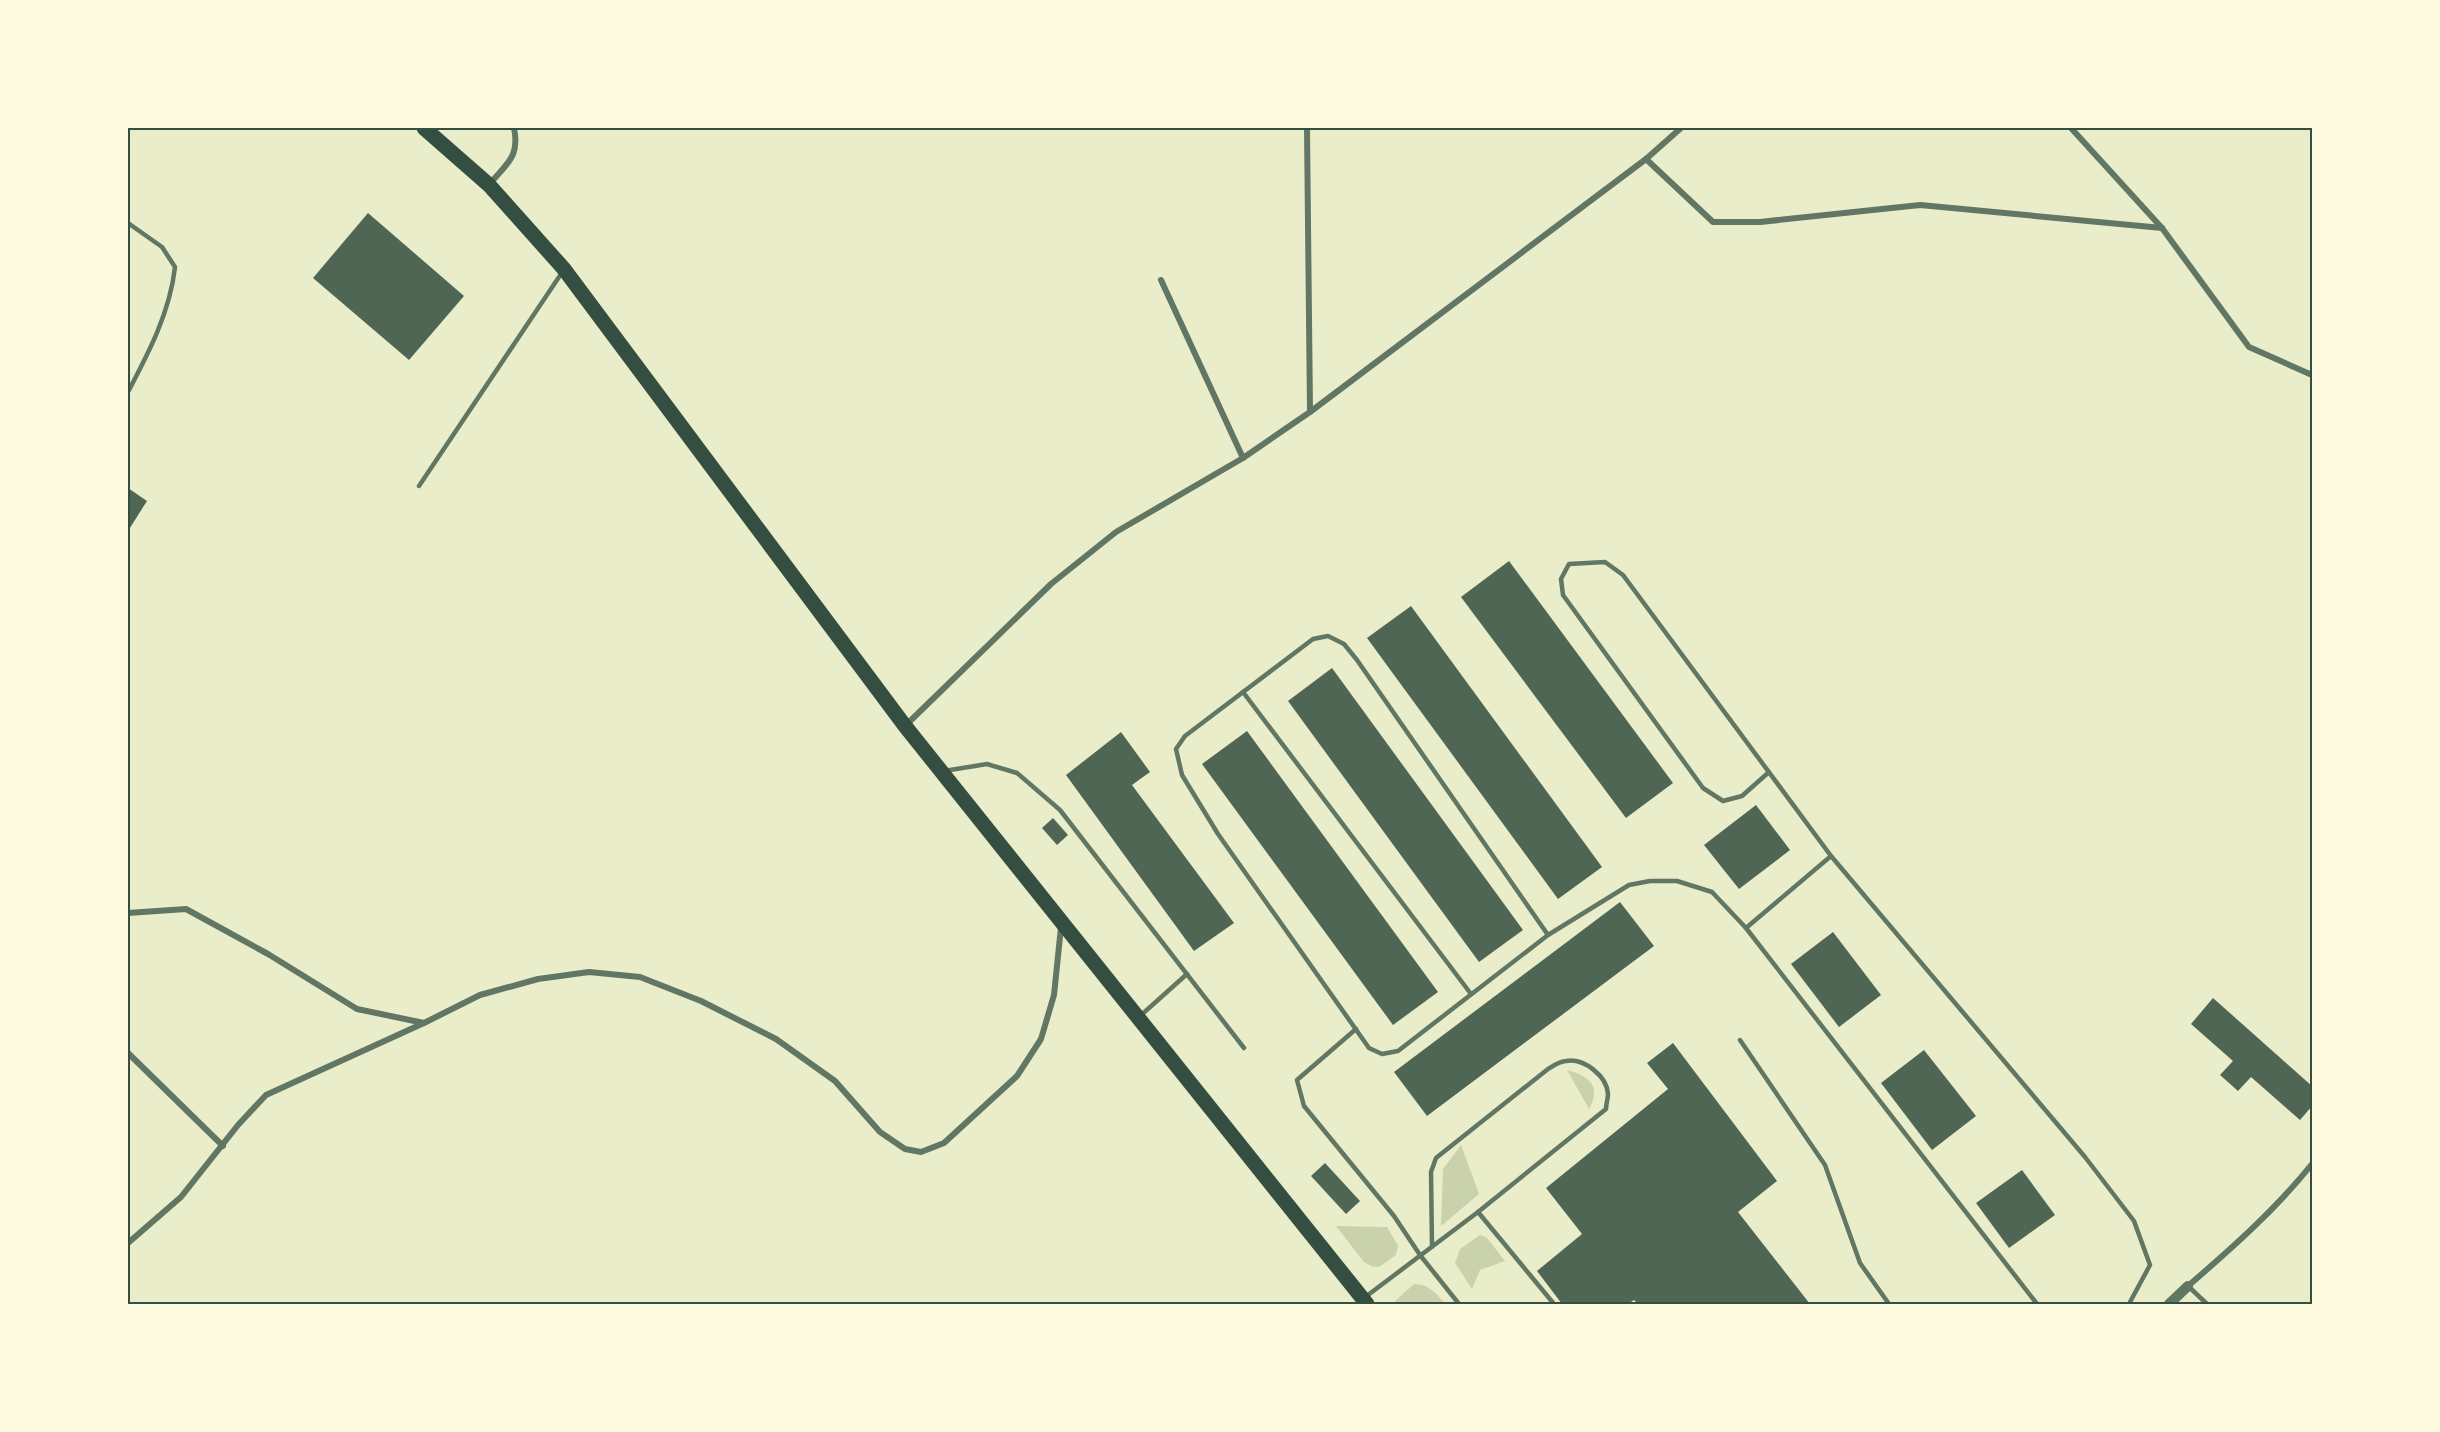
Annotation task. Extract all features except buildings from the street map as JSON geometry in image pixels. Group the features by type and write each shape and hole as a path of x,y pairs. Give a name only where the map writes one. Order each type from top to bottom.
{"main road":[{"path":"424,128 489,185 564,269 905,726 944,771 1062,924 1365,1302"}],"street":[{"path":"489,185 513,156 517,144 514,128"},
{"path":"1307,128 1310,412"},
{"path":"905,726 988,643 1060,576 1116,532 1244,458 1310,412 1646,159 1681,128"},
{"path":"2071,128 2162,228 2250,347 2313,375"},
{"path":"1646,159 1713,222 1760,222 1920,205 2162,228"},
{"path":"1161,280 1244,458"},
{"path":"128,913 186,909 268,954 357,1009 424,1023"},
{"path":"128,1243 181,1197 238,1125 266,1095 480,995 538,979 589,972 640,977 701,1001 776,1039 835,1081 880,1132 905,1149 921,1152 944,1143 1017,1076 1041,1039 1054,995 1062,924"},
{"path":"128,1053 223,1146"},
{"path":"2169,1305 2240,1241 2292,1190 2313,1164"}],"lane":[{"path":"128,223 162,247 175,267 173,291 150,350 128,392"},
{"path":"419,486 564,269"},
{"path":"1769,772 1742,796 1723,801 1703,788 1563,595 1561,579 1569,564 1605,562 1623,575 1769,772 1831,856 2085,1157 2134,1221 2150,1265 2129,1305"},
{"path":"1548,935 1344,644 1328,636 1313,639 1185,736 1176,749 1182,775 1218,834 1369,1048 1382,1054 1398,1051 1548,935 1629,885 1650,881 1677,881 1712,892 1746,928 2037,1305"},
{"path":"1243,692 1471,994"},
{"path":"944,771 987,764 1017,773 1060,810 1244,1048"},
{"path":"1746,928 1831,856"},
{"path":"1137,1018 1187,974"},
{"path":"1356,1029 1297,1080 1304,1106 1394,1216 1420,1255 1459,1305"},
{"path":"1740,1040 1825,1166 1860,1263 1889,1305"},
{"path":"1365,1302 1420,1255 1432,1247 1478,1212 1606,1109 1608,1093 1603,1079 1593,1069 1578,1062 1565,1060 1548,1069 1436,1158 1431,1172 1432,1247"},
{"path":"1478,1212 1554,1305"},
{"path":"2188,1287 2207,1305"}],"green space":[{"path":"1567,1070 1582,1075 1594,1088 1593,1101 1589,1109"},
{"path":"1461,1145 1479,1194 1441,1226 1443,1169"},
{"path":"1336,1226 1387,1227 1398,1246 1396,1255 1379,1267 1371,1266 1364,1262"},
{"path":"1480,1235 1487,1238 1505,1261 1480,1270 1472,1289 1455,1263 1460,1249"},
{"path":"1414,1284 1428,1287 1445,1304 1398,1304 1395,1301"}]}
